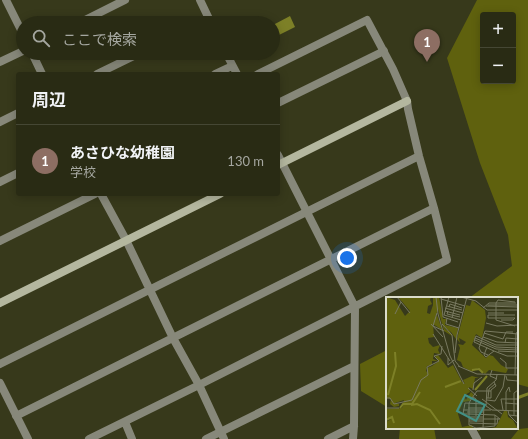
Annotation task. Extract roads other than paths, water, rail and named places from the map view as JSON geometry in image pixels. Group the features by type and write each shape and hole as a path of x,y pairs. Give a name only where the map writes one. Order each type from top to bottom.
{"street":[{"path":"0,2 6,0 16,20"},
{"path":"93,16 125,0"},
{"path":"200,0 208,16"},
{"path":"89,439 447,260 419,156 407,101 393,69 367,20 262,72"},
{"path":"280,102 384,51"},
{"path":"0,62 16,54"},
{"path":"35,60 41,72"},
{"path":"101,72 126,60"},
{"path":"229,60 236,72"},
{"path":"219,72 232,66"},
{"path":"353,439 355,307 280,164 407,101"},
{"path":"0,122 16,114"},
{"path":"0,364 419,156"},
{"path":"0,182 16,174"},
{"path":"0,241 91,196"},
{"path":"101,196 126,240 173,338 199,385 222,435"},
{"path":"0,304 216,196"},
{"path":"16,416 434,208"},
{"path":"206,439 222,435 354,366"},
{"path":"0,383 28,439"},
{"path":"124,422 132,439"},
{"path":"328,439 354,426"},
{"path":"472,429 477,439"}],"waterway":[{"path":"518,398 528,394"}],"place":[{"name":"あさひな幼稚園","path":"427,62"}]}
